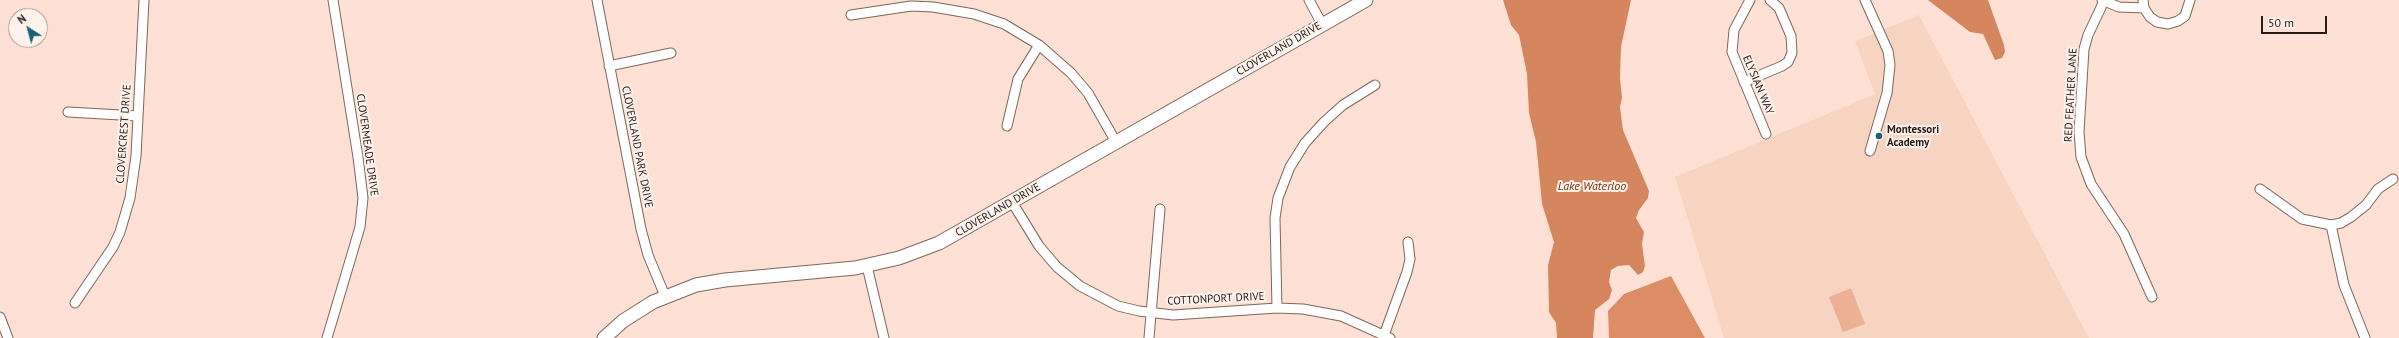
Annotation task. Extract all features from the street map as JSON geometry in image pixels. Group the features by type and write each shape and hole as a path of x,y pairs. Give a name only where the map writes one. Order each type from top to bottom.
{"main road":[{"name":"CLOVERLAND DRIVE","path":"604,338 623,321 665,296 696,285 867,266 898,258 939,243 1366,0"}],"street":[{"name":"CLOVERCREST DRIVE","path":"75,303 106,259 122,226 135,169 144,0"},
{"name":"CLOVERMEADE DRIVE","path":"327,338 360,227 363,198 333,0"},
{"name":"CLOVERLAND PARK DRIVE","path":"597,0 608,66 641,229 648,255 665,296"},
{"path":"1309,0 1322,24"},
{"name":"ELYSIAN WAY","path":"1750,0 1734,30 1731,43 1733,55 1766,134"},
{"path":"1744,82 1782,66 1788,62 1792,53 1792,36 1779,8 1770,0"},
{"path":"1865,0 1888,51 1890,65 1887,93 1870,151"},
{"path":"2103,1 2122,8 2144,4 2153,20 2162,24 2171,24 2184,16 2190,0"},
{"name":"RED FEATHER LANE","path":"2103,1 2088,35 2084,49 2079,128 2081,157 2091,184 2124,234 2152,296"},
{"path":"851,15 903,4 933,7 974,14 1004,24 1039,45 1057,59 1085,89 1116,142"},
{"path":"1007,126 1018,79 1039,45"},
{"path":"608,66 671,53"},
{"path":"1277,308 1275,218 1281,190 1290,167 1305,143 1324,122 1343,105 1376,85"},
{"path":"68,112 138,116"},
{"path":"2260,189 2302,219 2330,225 2342,223 2351,217 2366,205 2378,189 2393,179"},
{"name":"COTTONPORT DRIVE","path":"1012,202 1039,246 1069,278 1114,304 1151,314 1193,315 1277,308 1329,313 1351,319 1386,337"},
{"path":"1149,338 1160,210"},
{"path":"2330,225 2344,285 2365,338"},
{"path":"1386,337 1407,272 1410,259 1408,242"},
{"path":"867,266 884,338"},
{"path":"0,317 8,338"}],"shaded area":[{"name":"Montessori Academy","path":"1919,15 2089,338 1724,338 1675,177 1875,94 1855,41"},
{"path":"1671,276 1705,338 1609,338 1608,311 1624,294"},
{"path":"1851,288 1865,324 1843,332 1829,297"}],"water":[{"name":"Lake Waterloo","path":"1503,0 1631,0 1621,47 1620,78 1622,98 1620,107 1623,130 1649,191 1648,198 1639,210 1636,218 1644,232 1642,244 1645,266 1643,272 1638,275 1629,265 1618,266 1611,270 1609,282 1612,290 1609,299 1595,310 1593,338 1557,338 1556,323 1549,312 1548,265 1554,242 1542,204 1536,142 1529,113 1527,74 1519,35 1511,25"},
{"path":"1928,0 1988,0 2004,45 2005,52 2002,58 1995,60 1983,34 1970,32"}],"place":[{"name":"Montessori Academy","path":"1879,136"}]}
